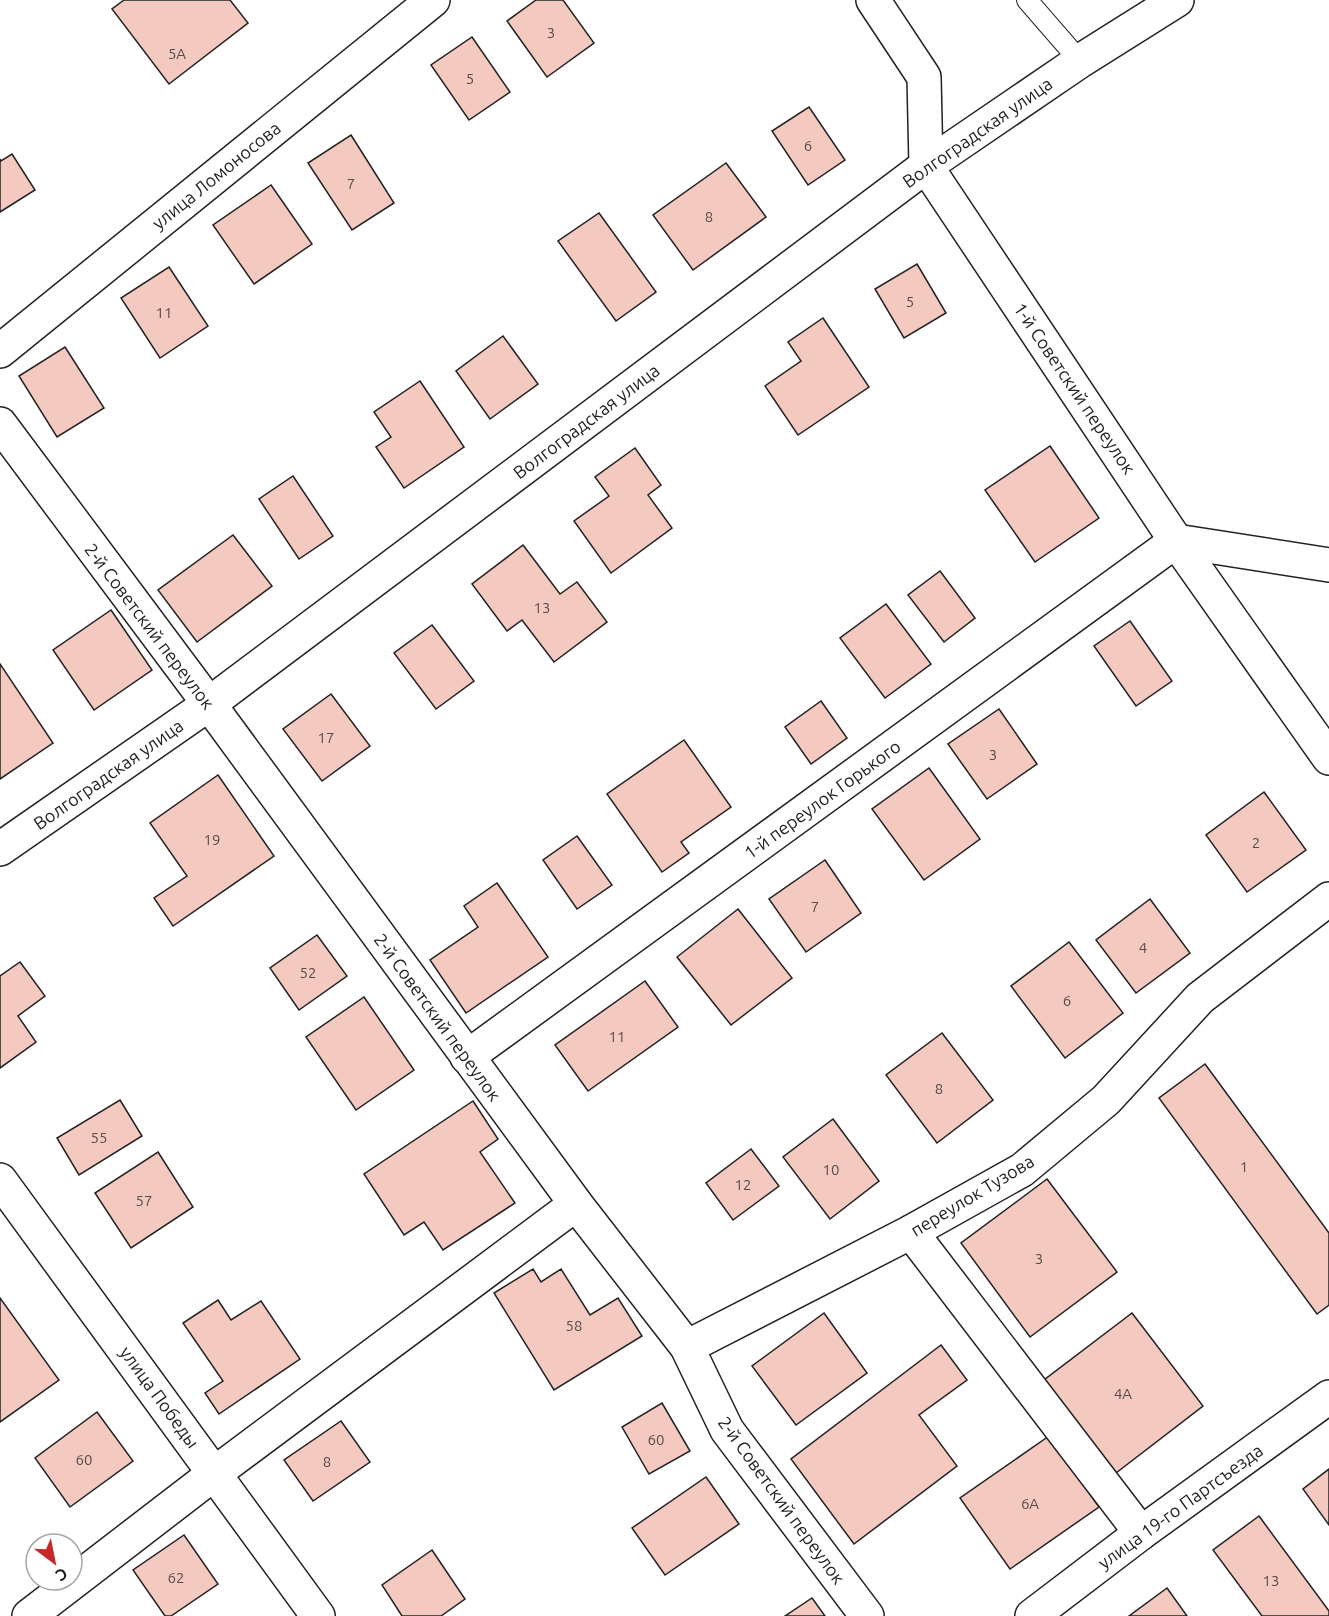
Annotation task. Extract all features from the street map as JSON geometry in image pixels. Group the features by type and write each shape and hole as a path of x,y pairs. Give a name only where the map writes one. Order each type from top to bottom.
{"street":[{"name":"улица Ломоносова","path":"0,351 433,0"},
{"path":"873,0 924,77 926,166"},
{"name":"Волгоградская улица","path":"0,849 209,704 926,166 1080,61 1177,0"},
{"name":"1-й Советский переулок","path":"926,166 1176,541 1329,758"},
{"name":"2-й Советский переулок","path":"0,424 576,1204 687,1347 727,1430 867,1616"},
{"path":"1176,541 1329,565"},
{"name":"1-й переулок Горького","path":"467,1057 1176,541"},
{"name":"переулок Тузова","path":"687,1347 911,1232 1022,1170 1106,1100 1200,998 1329,899"},
{"name":"улица Победы","path":"0,1180 318,1616"},
{"path":"28,1616 215,1473 576,1204"},
{"path":"911,1232 1141,1533"},
{"name":"улица 19-го Партсъезда","path":"1032,1616 1141,1533 1329,1397"}],"lane":[{"path":"1027,0 1080,61"}],"building":[{"path":"124,0 230,0 248,23 169,84 112,9"},
{"path":"536,0 563,0 594,43 547,77 507,21"},
{"path":"472,37 510,92 469,120 431,65"},
{"path":"809,107 845,160 808,185 772,131"},
{"path":"351,135 394,203 352,230 308,163"},
{"path":"12,154 35,190 0,212 0,159 1,161"},
{"path":"726,163 766,217 693,270 653,215"},
{"path":"271,185 312,244 254,284 213,225"},
{"path":"599,213 656,292 616,321 558,241"},
{"path":"917,264 946,313 904,338 875,289"},
{"path":"169,267 208,326 160,358 121,298"},
{"path":"823,318 869,387 798,435 765,386 801,361 788,342"},
{"path":"503,336 538,384 490,419 456,371"},
{"path":"65,347 104,408 57,437 19,376"},
{"path":"420,381 464,447 404,488 376,447 391,437 374,412"},
{"path":"1050,446 1099,518 1035,562 985,490"},
{"path":"635,448 661,485 648,495 672,528 611,573 574,521 609,496 595,477"},
{"path":"293,476 333,536 299,559 259,499"},
{"path":"233,535 272,586 197,642 158,590"},
{"path":"523,545 560,594 577,582 607,622 554,662 522,620 507,631 472,584"},
{"path":"940,571 975,618 944,642 908,595"},
{"path":"886,604 931,664 885,698 840,638"},
{"path":"111,610 152,670 94,710 53,650"},
{"path":"1130,621 1172,681 1136,706 1094,646"},
{"path":"432,625 474,681 436,709 394,653"},
{"path":"0,664 53,743 0,779"},
{"path":"331,694 370,746 322,781 283,729"},
{"path":"821,701 847,738 811,764 785,727"},
{"path":"999,709 1037,764 987,799 948,744"},
{"path":"684,740 731,807 681,842 689,853 662,872 607,794"},
{"path":"929,768 980,839 924,880 872,809"},
{"path":"218,775 274,856 173,926 154,898 187,876 150,823"},
{"path":"1264,792 1306,850 1247,892 1206,835"},
{"path":"577,836 612,885 577,909 543,860"},
{"path":"825,860 861,913 806,952 769,899"},
{"path":"497,883 548,957 466,1013 430,960 478,927 464,906"},
{"path":"1150,899 1190,953 1136,993 1096,940"},
{"path":"738,909 792,978 731,1025 677,957"},
{"path":"317,935 347,976 299,1010 270,968"},
{"path":"1069,942 1123,1013 1065,1058 1011,986"},
{"path":"20,962 45,996 18,1016 36,1042 0,1068 0,976"},
{"path":"645,981 678,1027 588,1091 555,1045"},
{"path":"364,997 414,1070 356,1110 306,1037"},
{"path":"942,1033 993,1100 937,1143 886,1075"},
{"path":"1205,1064 1329,1233 1329,1305 1317,1314 1159,1098"},
{"path":"120,1100 142,1136 79,1175 57,1138"},
{"path":"473,1101 498,1139 480,1152 515,1203 443,1250 424,1222 404,1235 364,1174"},
{"path":"833,1119 879,1181 830,1219 783,1157"},
{"path":"751,1149 779,1186 733,1220 706,1183"},
{"path":"158,1152 193,1207 131,1248 95,1193"},
{"path":"1047,1179 1117,1272 1030,1337 961,1243"},
{"path":"533,1269 541,1282 561,1269 590,1315 618,1298 642,1336 554,1390 494,1293"},
{"path":"0,1298 59,1380 0,1422"},
{"path":"218,1300 231,1320 261,1301 300,1359 219,1414 205,1393 223,1381 183,1323"},
{"path":"824,1313 867,1373 796,1425 752,1366"},
{"path":"1132,1313 1203,1406 1116,1473 1044,1380"},
{"path":"941,1345 967,1380 919,1415 957,1466 854,1544 791,1459"},
{"path":"662,1403 690,1451 649,1474 622,1427"},
{"path":"97,1412 133,1461 70,1507 35,1458"},
{"path":"341,1421 370,1462 313,1501 284,1460"},
{"path":"1049,1436 1099,1507 1010,1569 960,1498"},
{"path":"1329,1469 1329,1525 1303,1489"},
{"path":"706,1477 739,1524 665,1575 632,1528"},
{"path":"1259,1516 1329,1611 1329,1616 1262,1616 1213,1550"},
{"path":"184,1535 218,1584 171,1616 165,1616 133,1570"},
{"path":"432,1550 465,1599 441,1616 402,1616 382,1585"},
{"path":"1167,1588 1187,1616 1129,1616"},
{"path":"812,1598 825,1616 785,1616"}]}
